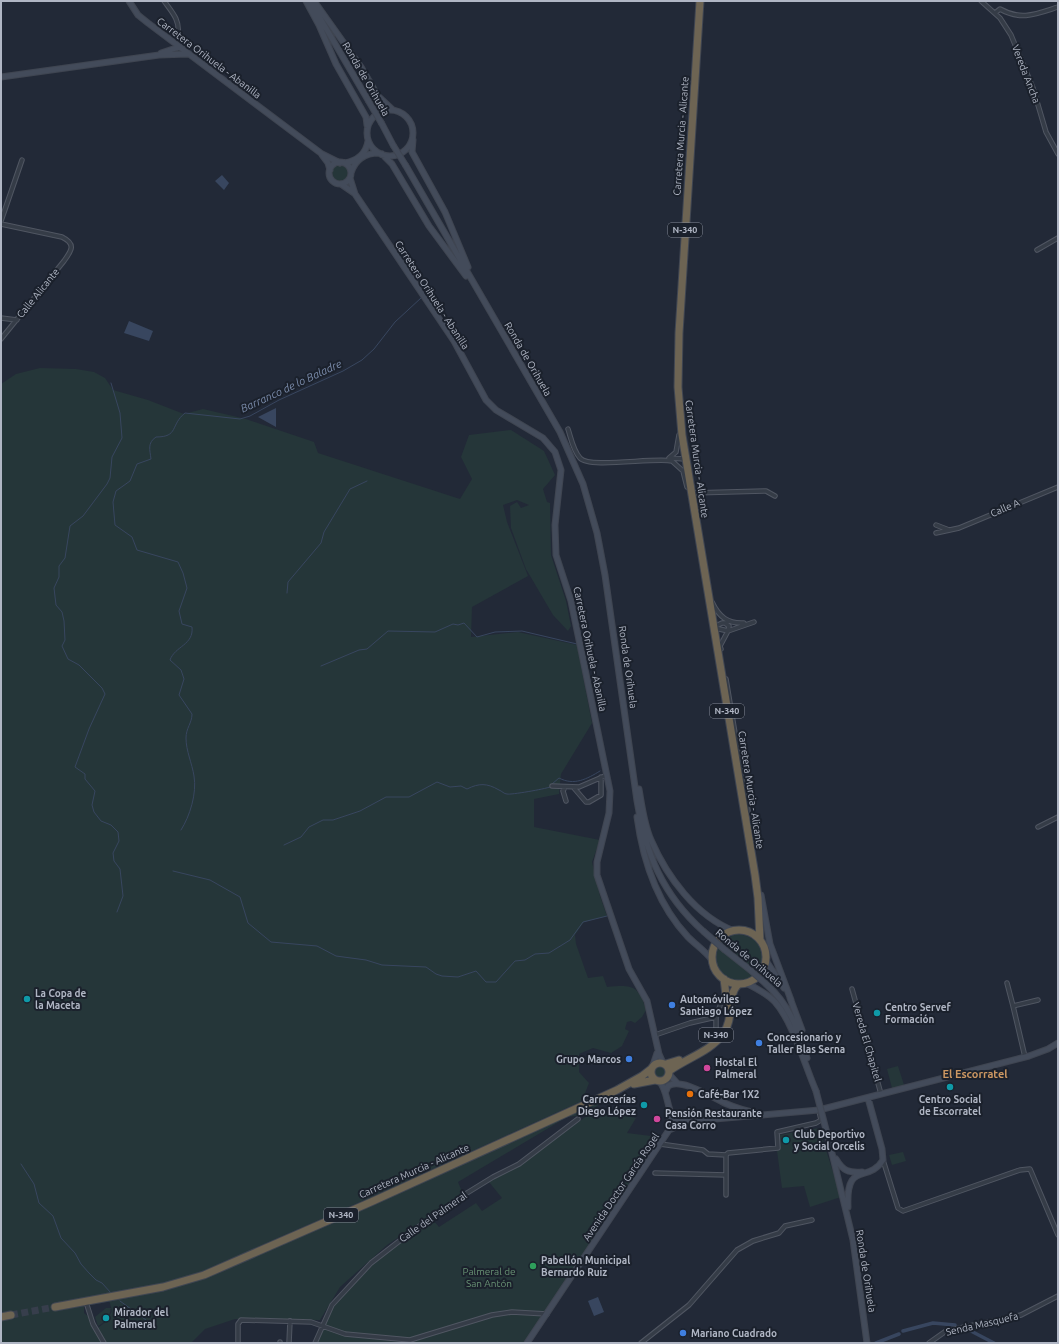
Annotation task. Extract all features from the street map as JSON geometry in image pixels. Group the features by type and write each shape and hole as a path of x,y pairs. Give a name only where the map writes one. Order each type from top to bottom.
{"highway":[{"name":"Carretera Murcia - Alicante","path":"700,1 679,333 679,398 693,507 756,876 760,940"},
{"path":"743,931 754,923 758,915"},
{"path":"712,960 712,953 722,936 734,931 743,931 752,934 760,940"},
{"name":"N-340","path":"760,940 765,950 766,961"},
{"name":"N-340","path":"657,1081 665,1080 667,1068 698,1049 721,1030 725,1021 727,991 724,979 715,969 712,960"},
{"path":"724,979 743,984 762,973 766,961"},
{"name":"N-340","path":"652,1067 667,1068 706,1049 724,1034 730,1020 732,992 743,984"},
{"name":"Carretera Murcia - Alicante","path":"55,1307 163,1287 204,1275 371,1202 617,1090 642,1076 652,1067"},
{"path":"652,1067 652,1076 657,1081"},
{"name":"Carretera Murcia - Alicante","path":"617,1090 641,1082 657,1081"},
{"path":"1,1317 11,1316"}],"main road":[{"name":"Carretera Orihuela - Abanilla","path":"129,1 138,15 179,47 322,154 342,163"},
{"path":"306,1 319,25 336,64 366,117 368,140 367,147 360,156 351,162 334,165 330,170 332,180 341,184 346,182 357,162 364,156 373,153 394,156 406,150 412,140"},
{"name":"Ronda de Orihuela","path":"310,1 560,432 581,477 591,506 605,575 640,819 650,855 668,892 685,914 766,984 784,1002 794,1020 808,1062 834,1156 859,1275 867,1343"},
{"path":"314,1 361,67 378,96 387,106 406,116 410,121 413,127 412,152 414,159 445,212 465,260 491,308 494,317"},
{"path":"168,51 170,40"},
{"path":"159,55 179,47"},
{"path":"176,53 179,47"},
{"path":"1,77 159,55 176,53 189,54"},
{"path":"367,127 378,113 383,110 394,110"},
{"path":"368,140 372,148 392,164 429,226 466,276 502,336 507,341"},
{"name":"Carretera Orihuela - Abanilla","path":"322,154 328,163 330,170"},
{"path":"342,163 349,167 351,175"},
{"name":"Carretera Orihuela - Abanilla","path":"351,175 355,194"},
{"name":"Carretera Orihuela - Abanilla","path":"341,184 355,194 454,341 486,400 508,418 543,438 555,452 561,470 555,525 556,555 571,601 610,791 609,813 597,862 597,875 629,969 646,1001 658,1050 667,1068"},
{"path":"625,712 629,722 643,812 656,850 672,878 690,901 714,920 734,931"},
{"path":"632,758 630,768 639,832 650,875 658,894 675,920 688,936 712,960"},
{"path":"756,876 770,944 803,1033 808,1062"},
{"path":"766,961 791,1000"},
{"path":"743,984 769,997 778,1006 802,1055 816,1092"},
{"path":"687,1122 818,1110 855,1102 1025,1057 1048,1049 1058,1043"},
{"name":"Carretera Orihuela - Abanilla","path":"652,1067 658,1050"},
{"path":"667,1068 677,1083"},
{"name":"Avenida Doctor García Rogel","path":"528,1343 669,1130 671,1114 666,1091 657,1081"},
{"path":"666,1091 671,1084 677,1083 692,1088 728,1105 756,1113 768,1114"},
{"path":"872,1111 873,1101 879,1095"},
{"path":"848,1220 849,1186 857,1175 877,1167 883,1160 882,1149 871,1104 868,1098"},
{"path":"855,1102 866,1103 872,1111"},
{"path":"726,1118 731,1111 728,1105"},
{"name":"Avenida Doctor García Rogel","path":"671,1114 675,1120 687,1122"},
{"name":"Avenida Doctor García Rogel","path":"669,1130 687,1122"},
{"path":"834,1156 840,1166 848,1172 865,1172"}],"street":[{"path":"164,1 179,24 178,34"},
{"name":"Vereda Ancha","path":"981,1 1004,23 1011,35 1033,88 1046,132 1058,154"},
{"path":"995,13 1000,9 1012,15 1024,16 1058,8"},
{"path":"1,221 22,160"},
{"name":"Calle Alicante","path":"1,224 62,237 69,241 72,246 71,252 1,339"},
{"path":"1037,250 1058,238"},
{"path":"1,318 17,320"},
{"path":"669,458 676,452 680,438 678,410 679,398"},
{"path":"568,429 575,450 584,461 601,463 659,460 672,461 683,471 689,500 693,507"},
{"path":"659,460 681,457 686,459"},
{"name":"Calle A","path":"936,533 953,530 1058,487"},
{"path":"691,493 766,491 775,496"},
{"path":"936,525 942,529 953,530"},
{"path":"706,580 717,612 723,619 732,622"},
{"path":"754,622 728,631 714,628 725,623 754,622"},
{"path":"725,623 729,626 728,631 720,646 753,857"},
{"path":"552,786 574,788 607,775"},
{"path":"574,788 586,802 589,802 601,795 601,778"},
{"path":"565,787 563,791 566,801"},
{"path":"1038,827 1058,817"},
{"path":"1007,983 1025,1057"},
{"name":"Vereda El Chapitel","path":"852,989 879,1095"},
{"path":"1012,1006 1038,1000"},
{"path":"716,1028 716,1017 720,1006"},
{"path":"655,1035 690,1023 716,1017"},
{"path":"660,1144 703,1150 708,1154 726,1155 728,1153 778,1148 777,1132 816,1123 821,1120 818,1110"},
{"name":"Calle del Palmeral","path":"315,1343 332,1305 371,1263 411,1232 467,1193 493,1177 519,1164 578,1119"},
{"path":"726,1155 726,1194"},
{"path":"883,1160 898,1208 903,1211 1020,1170 1030,1170 1058,1235"},
{"path":"877,1167 883,1169 887,1174"},
{"path":"655,1173 726,1175"},
{"path":"641,1343 689,1305 737,1250 753,1241 779,1233 785,1226 812,1220"},
{"name":"Senda Masquefa","path":"929,1343 946,1331 1021,1315 1058,1296"},
{"path":"86,1302 93,1324 104,1343"},
{"path":"238,1343 238,1322 241,1320 311,1322 345,1334 410,1340 492,1315 512,1312 547,1314"},
{"path":"288,1343 290,1321"}],"green space":[{"path":"337,165 343,165 348,170 346,179 343,181 337,181 332,176 332,170"},
{"path":"40,368 76,369 94,372 105,378 113,390 148,400 184,414 203,409 246,419 314,442 318,453 460,499 472,479 461,457 469,435 511,430 544,451 555,475 543,489 547,502 550,503 551,555 566,601 571,626 568,631 553,615 526,569 511,528 510,506 517,502 521,508 529,505 517,500 503,505 507,522 528,576 472,607 471,637 518,632 577,645 592,723 561,774 559,794 534,799 534,827 600,840 592,862 600,896 607,916 584,922 575,935 576,944 588,978 603,976 607,987 622,986 632,988 637,991 646,1010 642,1017 635,1023 631,1021 627,1022 625,1029 629,1031 622,1046 611,1053 593,1048 579,1054 579,1072 589,1083 582,1101 369,1198 203,1271 162,1284 54,1304 56,1311 84,1306 84,1313 89,1317 95,1330 107,1321 112,1311 109,1300 164,1290 605,1098 606,1100 583,1115 567,1117 458,1182 463,1194 387,1245 340,1287 320,1320 235,1319 205,1329 191,1343 1,1343 1,1321 12,1319 11,1312 1,1313 1,384 16,374"},
{"path":"735,934 749,937 760,946 763,958 762,965 758,972 721,942"},
{"path":"718,947 754,976 746,980 738,981 724,975 719,970 716,963"},
{"path":"660,1066 664,1068 666,1072 664,1076 660,1078 656,1076 654,1072 656,1068"},
{"path":"898,1066 904,1085 892,1088 887,1069"},
{"name":"Palmeral de San Antón","path":"595,1110 636,1118 627,1133 659,1137 526,1343 317,1343 333,1307 373,1264 415,1230 433,1220 439,1227 476,1203 482,1211 502,1198 489,1182 519,1165"},
{"path":"819,1128 841,1197 810,1207 804,1186 782,1188 777,1151 780,1150 779,1135"},
{"path":"903,1152 906,1161 892,1165 889,1155"},
{"path":"106,1308 111,1308 110,1314 105,1321 98,1326 95,1317"}],"water":[{"path":"222,175 229,183 224,190 215,181"},
{"path":"129,321 153,331 149,341 124,333"},
{"path":"276,408 276,427 258,417"},
{"path":"598,1297 604,1312 594,1316 588,1301"}],"waterway":[{"name":"Barranco de lo Baladre","path":"181,830 190,811 194,797 195,783 186,738 192,714 179,695 184,679 181,670 170,660 172,655 187,642 192,633 192,627 182,624 179,611 187,588 178,562 137,550 132,537 115,525 113,502 116,491 130,481 137,464 151,459 150,444 153,439 171,433 180,417 185,413 240,419 250,416 279,400 343,371 362,360 374,349 395,322 421,298"},
{"path":"111,383 120,413 122,438 112,457 110,478 107,484 83,516 70,526 65,558 59,566 59,577 54,588 56,605 62,612 64,621 65,640 62,646 68,659 79,665 102,688 105,694 89,729 75,767 85,774 85,779 95,791 92,805 94,812 101,821 111,825 118,832 119,841 113,853 114,861 120,869 123,896 117,912"},
{"path":"287,593 288,582 321,543 324,532 350,489 367,481"},
{"path":"321,666 359,650 367,649 388,631 435,632 453,624 458,625 464,623 477,637 495,632 522,631 577,644"},
{"path":"552,784 559,778 575,781 590,777 600,771"},
{"path":"284,845 301,837 309,827 323,820 333,820 360,811 386,797 409,797 437,782 450,787 461,786 467,789 479,785 487,785 505,794 528,792 550,787"},
{"path":"173,871 210,880 240,897 248,923 271,942 317,946 336,956 366,960 382,965 426,967 442,976 458,977 476,971 486,982 496,982 515,961 525,960 535,954 549,953 570,940 583,922 607,916"},
{"path":"21,1164 34,1184 39,1203 53,1216 61,1238 75,1253 81,1264 89,1273 96,1280 102,1283 111,1293"},
{"path":"120,1301 146,1320"},
{"path":"903,1331 933,1323 955,1325"},
{"path":"969,1330 994,1343"},
{"path":"876,1343 899,1334"}],"tunnel":[{"path":"11,1315 55,1307"}],"place":[{"name":"La Copa de la Maceta","path":"27,999"},
{"name":"Automóviles Santiago López","path":"672,1005"},
{"name":"Centro Servef Formación","path":"877,1013"},
{"name":"Concesionario y Taller Blas Serna","path":"759,1043"},
{"name":"Grupo Marcos","path":"629,1059"},
{"name":"Hostal El Palmeral","path":"707,1068"},
{"name":"Centro Social de Escorratel","path":"950,1087"},
{"name":"Café-Bar 1X2","path":"690,1094"},
{"name":"Carrocerías Diego López","path":"644,1105"},
{"name":"Pensión Restaurante Casa Corro","path":"657,1119"},
{"name":"Club Deportivo y Social Orcelis","path":"786,1140"},
{"name":"Pabellón Municipal Bernardo Ruiz","path":"533,1266"},
{"name":"Mirador del Palmeral","path":"106,1318"},
{"name":"Mariano Cuadrado","path":"683,1333"}],"district":[{"name":"El Escorratel","path":"975,1074"}]}
